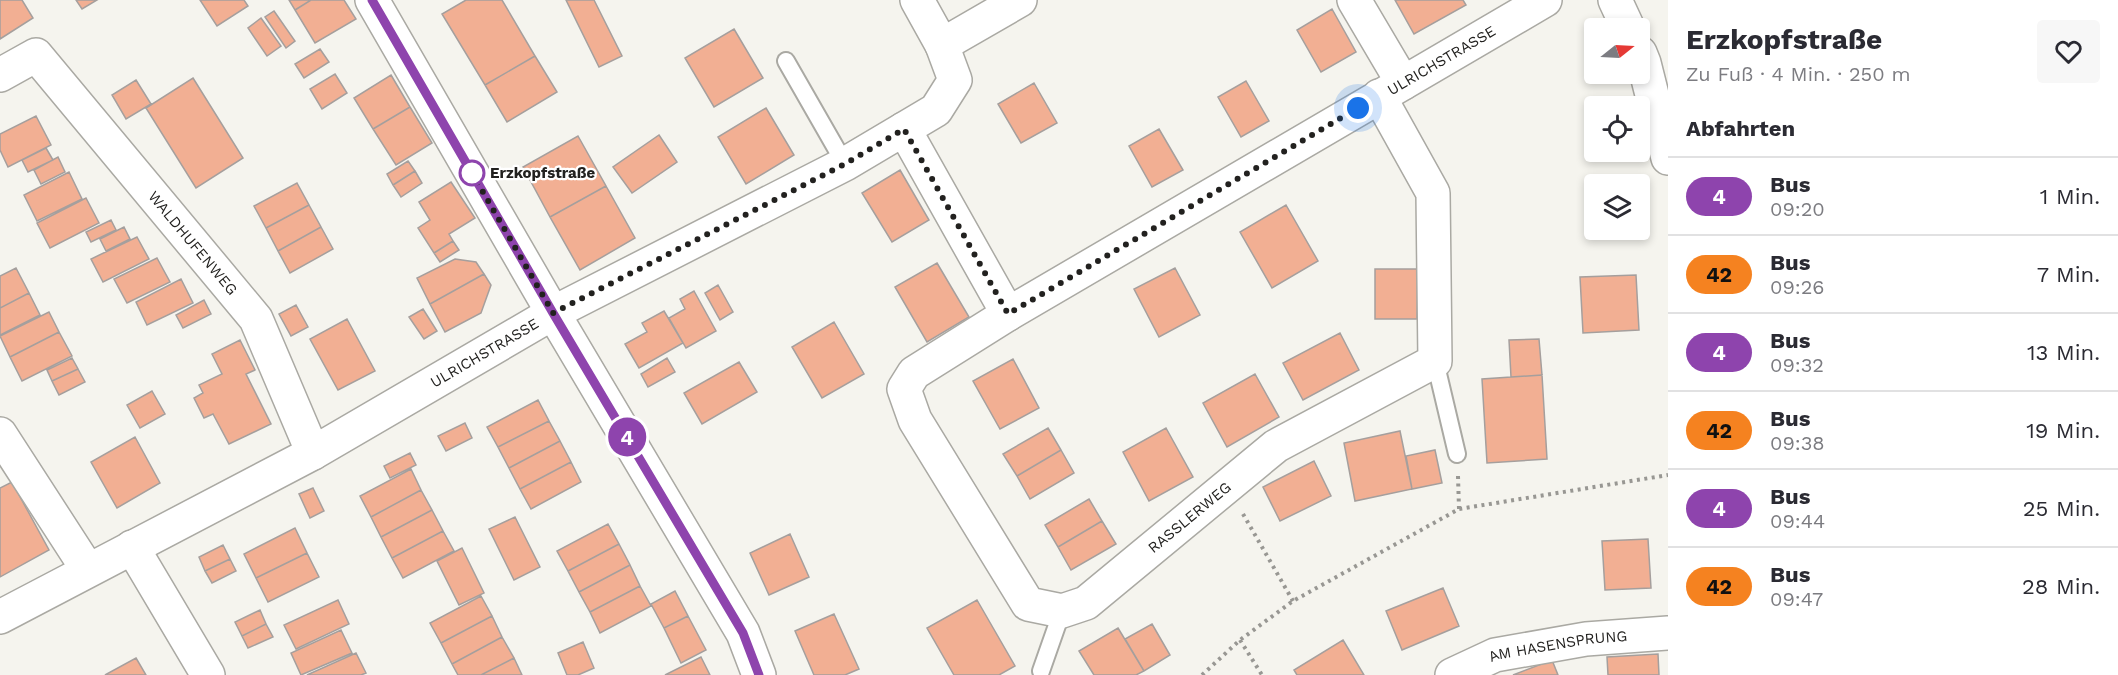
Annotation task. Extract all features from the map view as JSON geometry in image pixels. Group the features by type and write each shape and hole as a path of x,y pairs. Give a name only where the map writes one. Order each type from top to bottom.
{"street":[{"path":"372,0 553,313 743,633 759,675"},
{"path":"917,0 942,45 1020,0"},
{"path":"1354,0 1433,193 1435,361"},
{"name":"ULRICHSTRASSE","path":"1008,314 1545,0"},
{"path":"1615,0 1623,18"},
{"name":"ULRICHSTRASSE","path":"0,617 313,453 553,313 845,164 936,110 955,80 942,45"},
{"name":"WALDHUFENWEG","path":"0,75 36,56 256,319 313,453"},
{"path":"1649,84 1668,158"},
{"path":"904,129 1008,314 914,374 904,389 915,420 1028,604 1062,611"},
{"name":"RASSLERWEG","path":"1062,611 1086,603 1228,488 1276,446 1435,361"},
{"path":"0,434 88,570"},
{"path":"132,547 208,675"},
{"name":"AM HASENSPRUNG","path":"1452,675 1495,655 1586,639 1668,633"}],"lane":[{"path":"786,61 845,164"},
{"path":"1435,361 1457,454"},
{"path":"1041,671 1062,611"}],"path":[{"path":"1457,454 1459,509"},
{"path":"1202,675 1240,640 1293,601 1459,509 1668,475"},
{"path":"1228,488 1293,601"},
{"path":"1240,640 1262,675"}],"building":[{"path":"0,0 22,0 33,18 0,39"},
{"path":"76,0 97,0 82,9"},
{"path":"200,0 244,0 248,6 217,26"},
{"path":"289,0 311,0 295,10"},
{"path":"311,0 344,0 356,19 315,43 295,10"},
{"path":"466,0 502,0 535,56 485,85 442,14"},
{"path":"566,0 594,0 622,56 599,67"},
{"path":"1395,0 1463,0 1466,5 1414,34"},
{"path":"1332,9 1356,52 1321,72 1297,30"},
{"path":"274,11 295,41 286,48 265,17"},
{"path":"261,18 281,46 267,56 248,28"},
{"path":"734,29 763,78 714,107 685,58"},
{"path":"320,49 329,62 304,78 295,64"},
{"path":"535,56 557,92 507,122 485,85"},
{"path":"335,74 347,93 322,109 310,89"},
{"path":"391,75 410,107 373,129 354,98"},
{"path":"193,78 243,158 196,188 146,108"},
{"path":"136,80 151,104 126,119 112,95"},
{"path":"1246,81 1269,121 1241,137 1218,97"},
{"path":"1034,83 1057,123 1021,143 998,104"},
{"path":"410,107 432,143 396,165 373,129"},
{"path":"766,108 794,155 746,184 718,137"},
{"path":"36,116 51,145 8,167 0,150 0,134"},
{"path":"1159,129 1183,170 1152,187 1129,146"},
{"path":"659,135 677,162 632,193 613,167"},
{"path":"578,136 606,186 550,217 523,167"},
{"path":"46,148 53,160 28,172 22,160"},
{"path":"58,157 65,172 41,184 34,170"},
{"path":"408,161 415,171 393,185 387,174"},
{"path":"900,170 929,220 892,242 862,193"},
{"path":"415,171 422,183 401,197 393,185"},
{"path":"69,172 82,199 37,221 24,195"},
{"path":"451,182 475,218 449,234 453,241 434,253 418,228 430,220 419,202"},
{"path":"297,183 309,205 266,228 254,206"},
{"path":"606,186 635,238 580,270 550,217"},
{"path":"86,198 99,223 50,248 37,223"},
{"path":"309,205 321,227 278,251 266,228"},
{"path":"1286,205 1318,261 1272,288 1240,232"},
{"path":"111,220 116,230 91,242 86,232"},
{"path":"124,227 130,239 106,251 100,239"},
{"path":"321,227 333,249 290,273 278,251"},
{"path":"137,237 149,259 103,282 91,259"},
{"path":"453,241 459,250 440,262 434,253"},
{"path":"157,258 170,282 127,303 114,279"},
{"path":"455,259 476,262 484,274 430,304 417,278"},
{"path":"937,263 969,317 927,342 895,287"},
{"path":"16,268 29,293 0,308 0,276"},
{"path":"1175,268 1200,315 1159,337 1134,289"},
{"path":"1375,269 1418,269 1417,319 1375,319"},
{"path":"484,274 491,285 481,313 445,332 430,304"},
{"path":"1636,275 1639,330 1583,333 1580,277"},
{"path":"181,279 193,303 147,325 136,302"},
{"path":"718,285 733,312 720,320 705,293"},
{"path":"694,291 716,331 686,348 669,318 685,309 680,299"},
{"path":"29,293 40,315 0,335 0,308"},
{"path":"204,300 211,314 183,328 176,315"},
{"path":"296,305 308,327 291,336 279,314"},
{"path":"423,309 437,331 424,339 409,317"},
{"path":"664,311 683,343 639,368 625,344 647,332 642,323"},
{"path":"49,312 59,332 10,357 0,336"},
{"path":"347,319 375,371 338,390 310,339"},
{"path":"834,322 864,374 822,398 792,347"},
{"path":"59,332 72,356 22,381 10,357"},
{"path":"1340,333 1359,370 1303,400 1283,363"},
{"path":"1539,339 1542,375 1511,377 1509,340"},
{"path":"240,340 255,370 246,374 271,424 229,444 213,414 204,418 194,398 203,393 199,385 222,374 212,354"},
{"path":"72,358 78,369 52,381 47,370"},
{"path":"667,358 675,372 648,387 641,374"},
{"path":"1013,359 1039,408 1000,429 973,381"},
{"path":"739,362 757,392 702,424 684,393"},
{"path":"78,369 85,382 59,395 52,381"},
{"path":"1255,374 1279,417 1227,447 1203,403"},
{"path":"1542,375 1547,459 1487,463 1482,379"},
{"path":"152,391 165,414 140,428 127,405"},
{"path":"538,400 549,421 498,447 487,427"},
{"path":"549,421 560,441 509,468 498,447"},
{"path":"465,423 472,438 446,451 438,436"},
{"path":"1048,428 1061,450 1017,476 1003,454"},
{"path":"1166,428 1193,477 1149,501 1123,452"},
{"path":"1400,431 1412,489 1355,501 1344,443"},
{"path":"135,437 160,483 117,508 91,462"},
{"path":"560,441 571,462 520,489 509,468"},
{"path":"1061,450 1074,473 1030,499 1017,476"},
{"path":"1435,450 1442,483 1412,489 1406,456"},
{"path":"410,453 416,465 390,478 384,466"},
{"path":"1314,461 1331,496 1280,521 1263,487"},
{"path":"571,462 581,482 531,509 520,489"},
{"path":"411,469 421,490 371,517 360,496"},
{"path":"12,482 49,550 0,577 0,488"},
{"path":"313,488 324,511 310,518 299,494"},
{"path":"421,490 432,510 381,537 371,517"},
{"path":"1089,499 1102,521 1058,547 1045,525"},
{"path":"432,510 443,531 392,558 381,537"},
{"path":"515,517 540,567 514,580 489,529"},
{"path":"1102,521 1116,544 1071,570 1058,547"},
{"path":"608,524 619,544 568,571 557,551"},
{"path":"295,528 307,553 256,578 244,554"},
{"path":"443,531 454,551 403,578 392,558"},
{"path":"790,534 809,577 769,595 750,553"},
{"path":"1648,539 1651,588 1605,590 1602,541"},
{"path":"619,544 630,565 579,592 568,571"},
{"path":"223,545 230,559 205,571 199,557"},
{"path":"462,548 484,593 459,605 437,561"},
{"path":"307,553 319,577 268,602 256,578"},
{"path":"230,559 236,571 212,583 205,571"},
{"path":"630,565 640,586 590,612 579,592"},
{"path":"640,586 651,606 600,633 590,612"},
{"path":"1443,588 1459,626 1402,650 1386,611"},
{"path":"675,591 688,616 664,628 651,604"},
{"path":"481,596 492,616 441,643 430,623"},
{"path":"338,600 349,624 296,649 284,625"},
{"path":"977,600 1015,666 999,675 954,675 927,628"},
{"path":"260,610 266,624 242,636 235,622"},
{"path":"834,614 859,669 845,675 814,675 795,631"},
{"path":"492,616 502,637 452,664 441,643"},
{"path":"688,616 706,650 681,663 664,628"},
{"path":"266,624 273,637 248,648 242,636"},
{"path":"1152,624 1170,655 1144,671 1125,639"},
{"path":"1118,628 1144,671 1136,675 1094,675 1079,651"},
{"path":"341,630 352,653 301,675 291,653"},
{"path":"502,637 514,658 481,675 458,675 452,664"},
{"path":"1343,640 1364,675 1297,675 1294,670"},
{"path":"583,642 594,668 578,675 567,675 558,653"},
{"path":"356,653 366,673 361,675 307,675"},
{"path":"1658,654 1659,675 1608,675 1607,657"},
{"path":"701,657 710,675 665,675"},
{"path":"136,658 146,675 105,675"},
{"path":"514,658 522,675 481,675"},
{"path":"1552,660 1558,675 1513,675"}],"bus line":[{"name":"4","path":"372,0 553,313 743,633 759,675"}],"place":[{"name":"Erzkopfstraße","path":"472,173"}],"route":[{"path":"472,173 553,313 845,164 904,129 1008,314 1358,108"}]}
